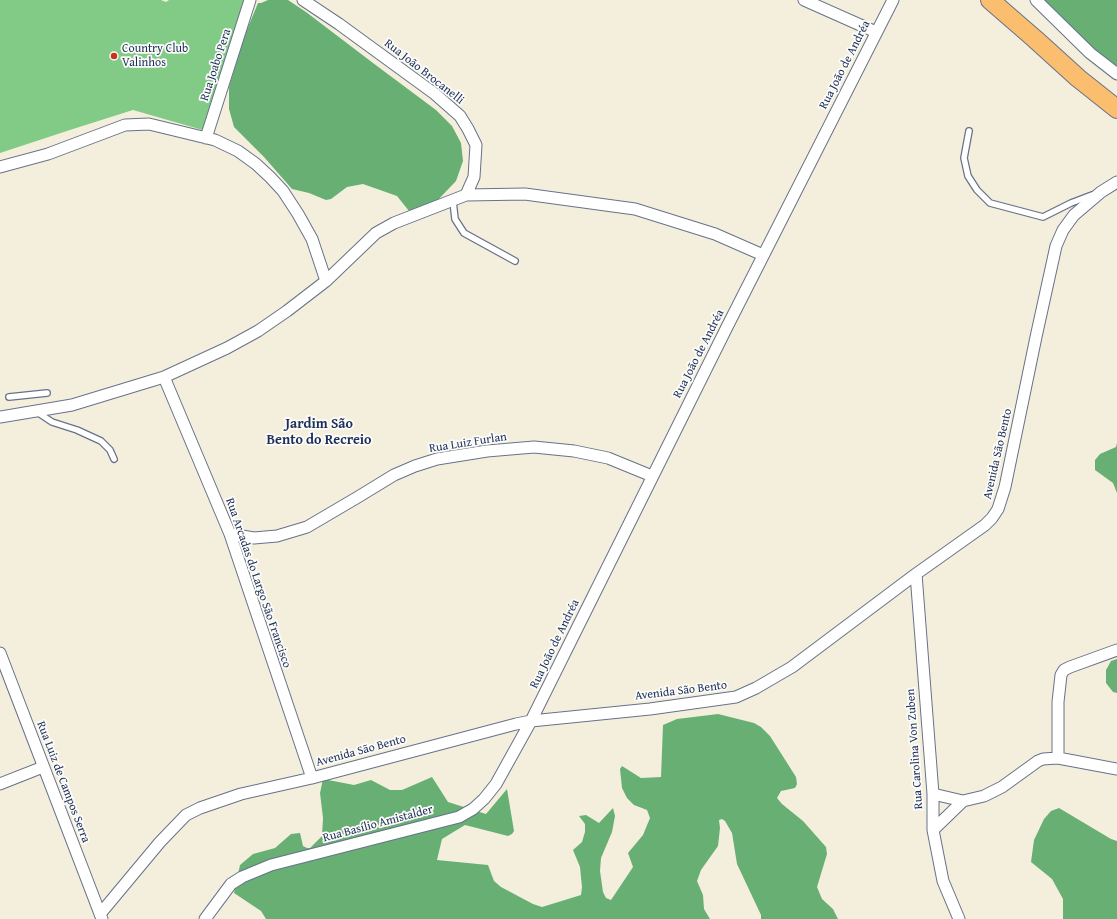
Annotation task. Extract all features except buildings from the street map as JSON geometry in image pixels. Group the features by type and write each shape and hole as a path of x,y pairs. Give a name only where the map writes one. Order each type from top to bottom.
{"main road":[{"path":"990,0 1078,78 1117,109"},
{"path":"1008,0 1117,95"}],"street":[{"name":"Rua Joabo Pera","path":"206,138 250,0"},
{"name":"Rua João Brocanelli","path":"303,0 339,24 434,94 460,116 476,145 474,177 466,195"},
{"path":"804,0 876,32"},
{"name":"Rua João de Andréa","path":"531,721 652,476 893,0"},
{"path":"1036,0 1090,53 1117,74"},
{"path":"0,167 48,154 125,125 149,124 216,140 238,151 256,164 283,191 312,239 326,281"},
{"name":"Avenida São Bento","path":"101,917 160,842 186,815 200,808 241,794 312,778 516,724 531,721 650,709 736,697 756,688 792,667 916,574 985,525 992,518 998,509 1005,487 1056,246 1063,230 1074,215 1101,192 1117,182"},
{"path":"0,417 72,405 164,378 228,348 258,331 326,281 376,233 394,223 466,195 525,194 635,209 715,234 763,255"},
{"name":"Rua Arcadas do Largo São Francisco","path":"164,378 230,534 312,778"},
{"name":"Rua Luiz Furlan","path":"230,534 254,538 277,536 307,527 394,475 415,466 437,459 487,451 534,447 574,451 608,458 652,476"},
{"name":"Rua Carolina Von Zuben","path":"916,574 932,794 933,830 943,881 958,919"},
{"path":"1058,758 1058,702 1061,675 1064,670 1070,667 1117,650"},
{"name":"Rua Luiz de Campos Serra","path":"0,653 101,917"},
{"name":"Rua Basílio Amistalder","path":"205,919 230,884 271,865 458,817 473,809 496,784 531,721"},
{"path":"932,794 963,801 984,796 1002,787 1043,759 1058,758 1117,769"},
{"path":"0,784 43,767"},
{"path":"933,830 963,801"}],"lane":[{"path":"969,131 964,158 968,176 977,190 990,203 1043,217 1071,203 1101,192"},
{"path":"452,201 455,219 464,233 515,260"},
{"path":"9,397 47,393"},
{"path":"35,411 52,422 77,430 101,441 110,450 114,459"}],"green space":[{"name":"Country Club Valinhos","path":"0,0 161,0 166,2 169,0 245,0 206,131 133,110 0,153"},
{"path":"268,0 288,0 306,12 436,110 452,126 461,143 463,161 456,181 434,204 420,211 409,211 397,196 363,184 347,187 331,199 326,200 309,193 292,189 264,157 234,127 229,109 229,87 244,37 258,3"},
{"path":"1039,0 1117,0 1117,71"},
{"path":"1117,443 1117,493 1113,483 1095,470 1095,460 1100,454 1116,447"},
{"path":"1117,659 1117,693 1113,692 1106,683 1106,670 1111,661"},
{"path":"718,714 754,723 761,727 770,736 796,777 797,784 795,788 781,791 777,798 803,821 826,847 827,854 817,887 822,899 833,909 838,919 761,919 761,915 737,864 732,833 725,821 722,819 719,820 720,828 718,846 701,870 697,881 703,895 704,909 710,919 266,919 261,911 234,893 240,865 253,854 275,848 291,834 300,833 303,846 307,848 310,848 322,836 323,818 320,793 323,779 354,785 371,780 390,790 402,790 432,777 448,802 486,814 507,789 514,831 508,836 465,825 442,839 437,860 488,865 494,881 501,887 533,904 542,907 581,895 582,887 580,867 573,850 582,842 585,832 585,824 579,816 586,815 599,823 613,808 615,816 612,832 601,858 600,871 603,892 606,898 611,900 633,867 628,853 643,835 650,818 647,810 634,805 627,798 622,788 620,769 622,766 641,778 661,777 663,725 677,719"},
{"path":"1059,808 1111,839 1117,841 1117,919 1063,919 1063,899 1052,879 1031,862 1034,840 1044,819 1051,811"}],"place":[{"name":"Country Club Valinhos","path":"114,56"}],"district":[{"name":"Jardim São Bento do Recreio","path":"319,432"}]}
